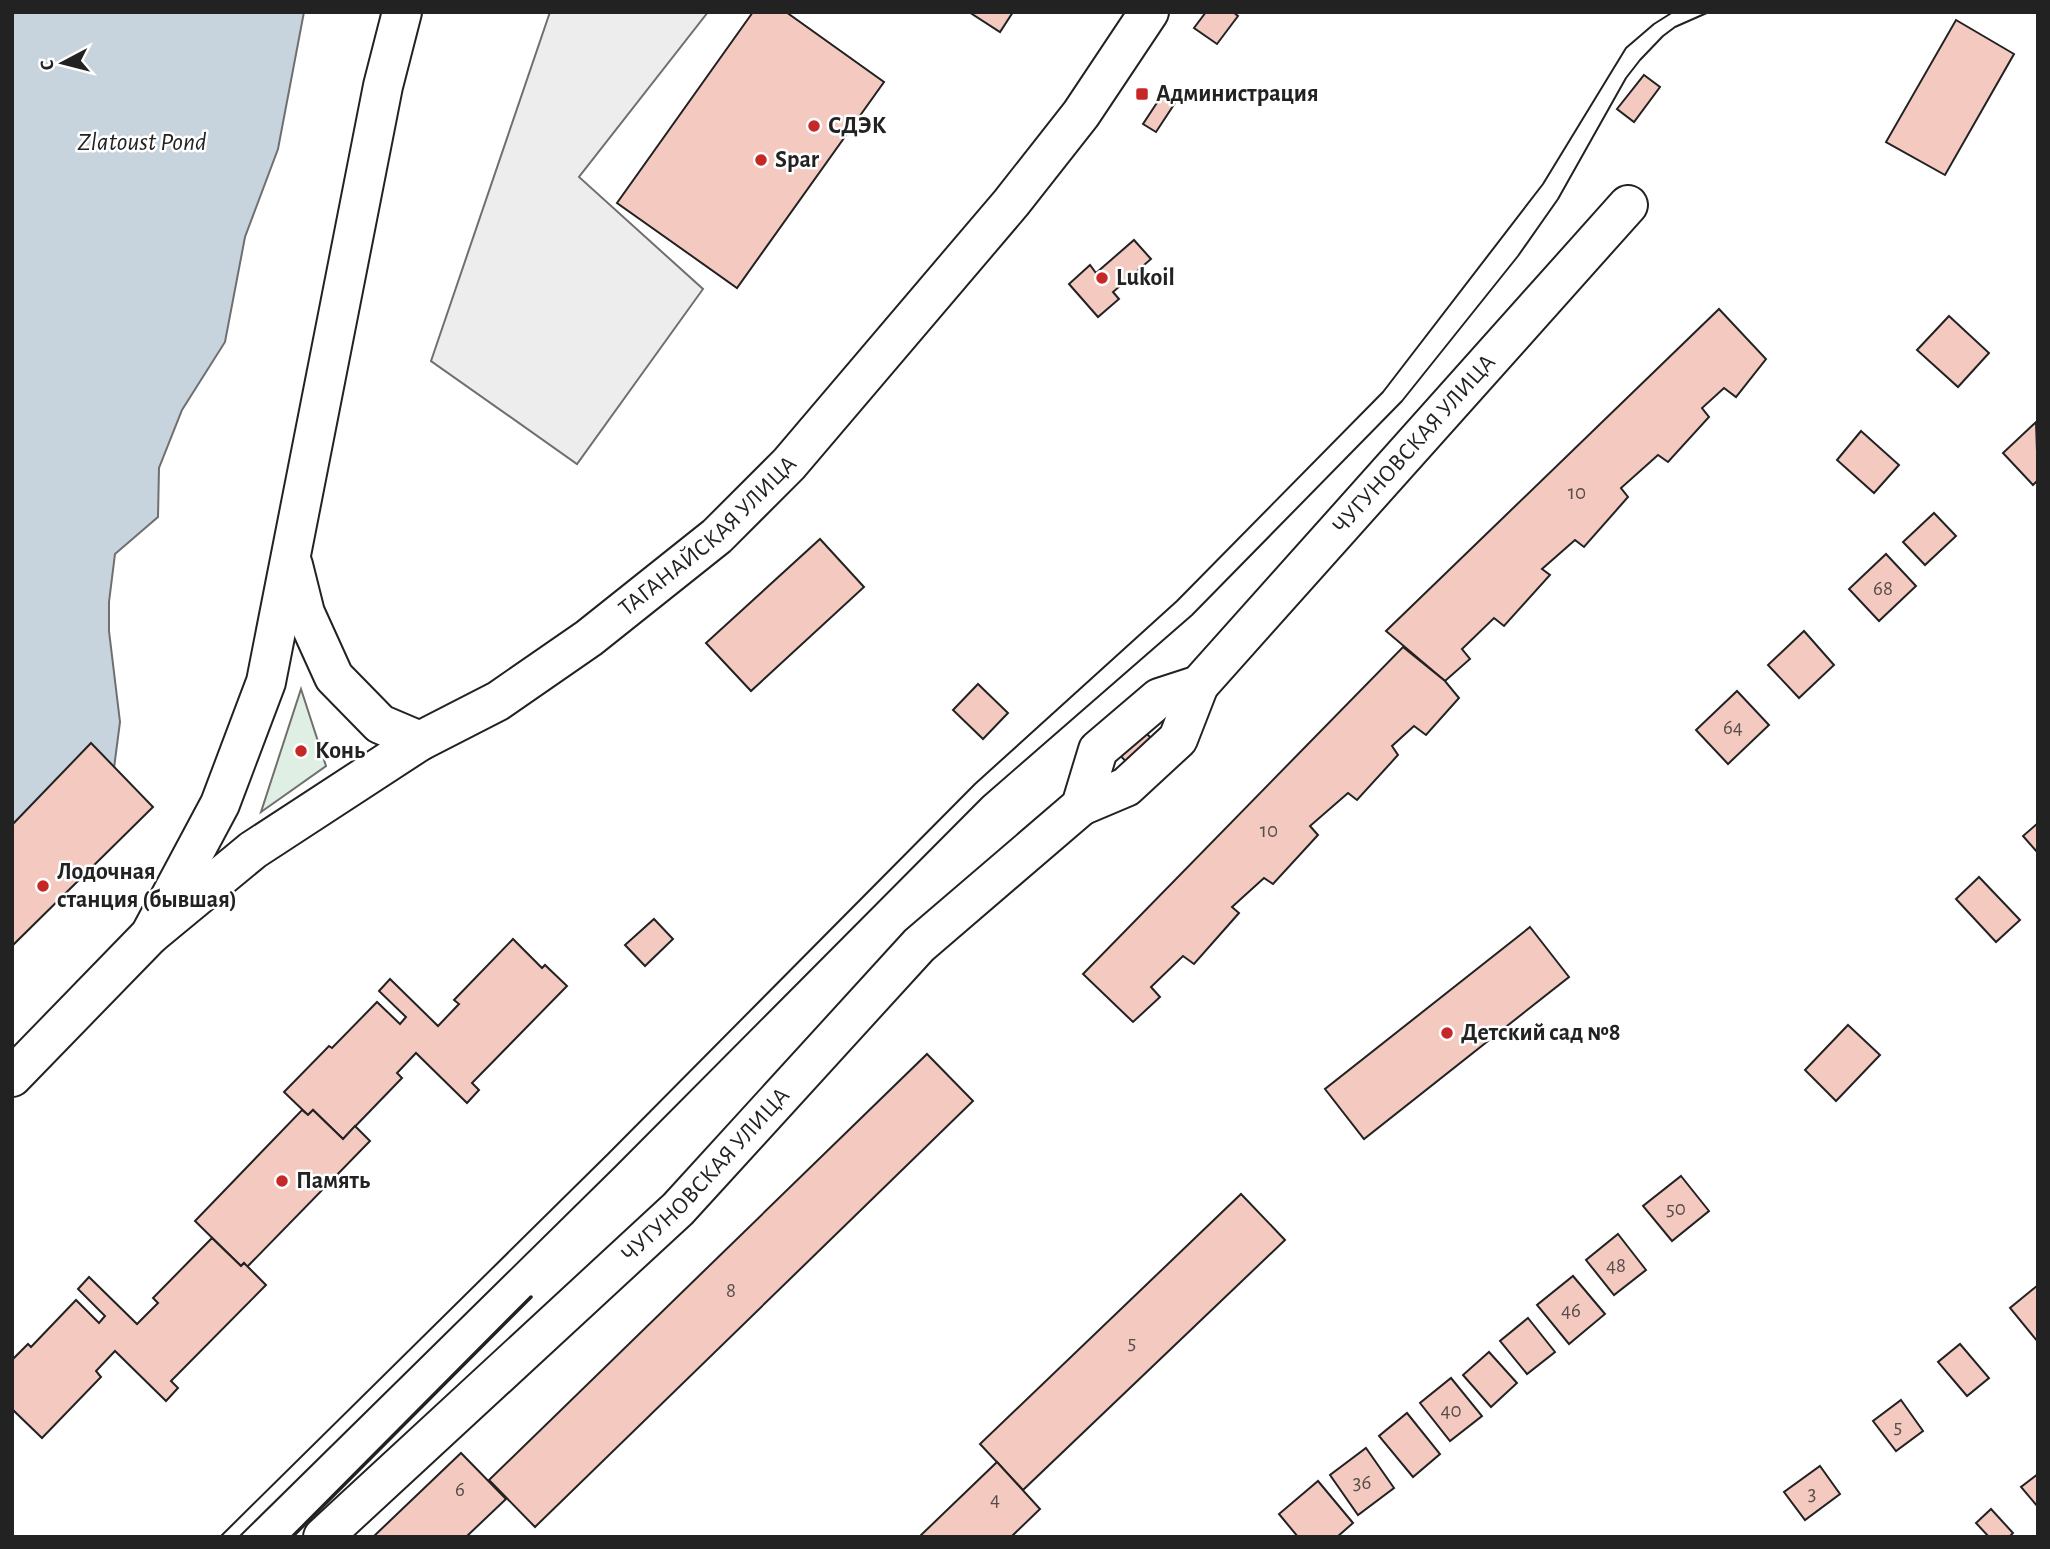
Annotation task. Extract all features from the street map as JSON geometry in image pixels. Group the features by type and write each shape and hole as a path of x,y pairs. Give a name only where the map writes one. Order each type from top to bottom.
{"main road":[{"path":"12,1077 150,934 220,804 266,682 383,86 402,12"},
{"name":"ТАГАНАЙСКАЯ УЛИЦА","path":"150,934 253,849 420,741 498,701 589,638 718,536 789,464 1011,203 1081,114 1149,12"},
{"name":"ЧУГУНОВСКАЯ УЛИЦА","path":"323,1537 678,1209 919,945 1081,806 1098,750 1159,698 1199,685 1628,205"},
{"path":"290,555 305,613 334,677 380,724 420,741"}],"green space":[{"path":"301,689 326,766 261,812"}],"shaded area":[{"path":"550,12 708,12 579,177 703,289 577,464 431,361"}],"water":[{"name":"Zlatoust Pond","path":"12,12 304,12 278,149 245,237 225,342 182,410 159,468 158,517 115,554 109,602 109,631 120,722 114,768 12,825"}],"building":[{"path":"753,12 786,12 884,82 737,288 617,203"},
{"path":"969,12 1013,12 1000,32"},
{"path":"1206,12 1233,12 1238,16 1217,44 1194,28"},
{"path":"1956,20 2014,54 1945,175 1886,142"},
{"path":"1644,75 1660,87 1634,122 1617,109"},
{"path":"1164,92 1177,100 1156,132 1143,124"},
{"name":"Lukoil","path":"1134,240 1151,259 1113,292 1119,299 1098,317 1069,284 1090,265 1096,273"},
{"path":"1719,309 1766,359 1736,397 1724,388 1702,408 1709,417 1668,462 1658,455 1621,488 1628,497 1584,547 1575,540 1542,569 1550,575 1504,626 1494,618 1462,649 1470,659 1445,681 1386,631"},
{"path":"1949,316 1989,353 1958,387 1917,350"},
{"path":"2036,422 2038,480 2033,485 2003,453"},
{"path":"1861,431 1899,465 1874,493 1837,460"},
{"path":"1934,513 1956,536 1925,565 1903,542"},
{"path":"820,539 864,587 751,691 706,643"},
{"path":"1886,554 1916,586 1879,621 1849,589"},
{"path":"1804,631 1834,665 1799,698 1768,665"},
{"path":"1403,647 1445,681 1459,698 1426,735 1414,726 1392,746 1398,755 1357,800 1348,793 1310,826 1318,835 1273,884 1264,878 1232,907 1239,913 1194,964 1183,956 1151,987 1160,997 1133,1022 1083,974"},
{"path":"978,684 1008,713 983,739 953,710"},
{"path":"1737,691 1769,725 1728,764 1696,730"},
{"path":"1139,726 1158,745 1133,769 1115,750"},
{"name":"Лодочная станция (бывшая)","path":"91,743 153,807 12,946 12,825"},
{"path":"2038,823 2038,853 2023,836"},
{"path":"1979,877 2020,920 1996,942 1956,899"},
{"path":"654,919 673,939 645,966 625,945"},
{"name":"Детский сад №8","path":"1530,927 1569,977 1364,1139 1325,1089"},
{"path":"513,939 542,968 545,965 567,986 472,1083 479,1090 467,1103 416,1053 397,1073 402,1078 343,1139 313,1110 308,1115 284,1092 377,1002 400,1024 406,1017 379,991 390,979 438,1026 459,1004 454,1000"},
{"path":"1848,1025 1880,1055 1836,1101 1805,1070"},
{"path":"927,1054 973,1101 535,1527 489,1480"},
{"name":"Память","path":"302,1110 308,1115 313,1110 343,1139 355,1126 370,1141 247,1267 244,1263 241,1266 195,1221"},
{"path":"1681,1176 1709,1211 1672,1241 1643,1206"},
{"path":"1241,1194 1285,1240 1023,1490 980,1444"},
{"path":"1618,1234 1646,1270 1614,1295 1586,1260"},
{"path":"212,1238 241,1266 244,1263 266,1285 171,1381 178,1388 166,1401 115,1351 96,1371 101,1377 42,1438 12,1409 12,1360 28,1344 31,1347 76,1300 99,1323 105,1316 78,1289 89,1277 137,1324 158,1303 153,1298"},
{"path":"1573,1276 1605,1314 1569,1344 1537,1305"},
{"path":"2038,1285 2038,1342 2010,1308"},
{"path":"1528,1318 1555,1352 1527,1374 1500,1341"},
{"path":"1960,1344 1989,1378 1967,1396 1938,1362"},
{"path":"1489,1352 1517,1383 1491,1407 1463,1375"},
{"path":"1451,1378 1482,1416 1450,1441 1420,1403"},
{"path":"1901,1400 1923,1431 1896,1451 1873,1421"},
{"path":"1407,1413 1440,1454 1413,1477 1379,1436"},
{"path":"1366,1448 1394,1488 1358,1515 1330,1475"},
{"path":"461,1453 506,1499 466,1537 373,1537"},
{"path":"997,1462 1040,1509 1011,1537 919,1537"},
{"path":"1820,1466 1840,1494 1805,1520 1784,1492"},
{"path":"2038,1474 2038,1507 2021,1487"},
{"path":"1318,1481 1353,1523 1337,1537 1298,1537 1279,1514"},
{"path":"1991,1509 2013,1533 2009,1537 1989,1537 1976,1523"}],"tram line":[{"path":"220,1537 608,1154 975,784 1177,601 1383,392 1543,184 1626,48 1673,12"},
{"path":"239,1537 616,1166 983,797 1192,615 1402,401 1518,256 1558,199 1626,78 1640,60 1675,27 1709,12"}],"wall":[{"path":"292,1537 531,1297"}],"place":[{"name":"Администрация","path":"1142,94"},
{"name":"СДЭК","path":"814,126"},
{"name":"Spar","path":"761,160"},
{"name":"Lukoil","path":"1102,278"},
{"name":"Конь","path":"301,751"},
{"name":"Лодочная станция (бывшая)","path":"43,886"},
{"name":"Детский сад №8","path":"1447,1033"},
{"name":"Память","path":"282,1181"}]}
